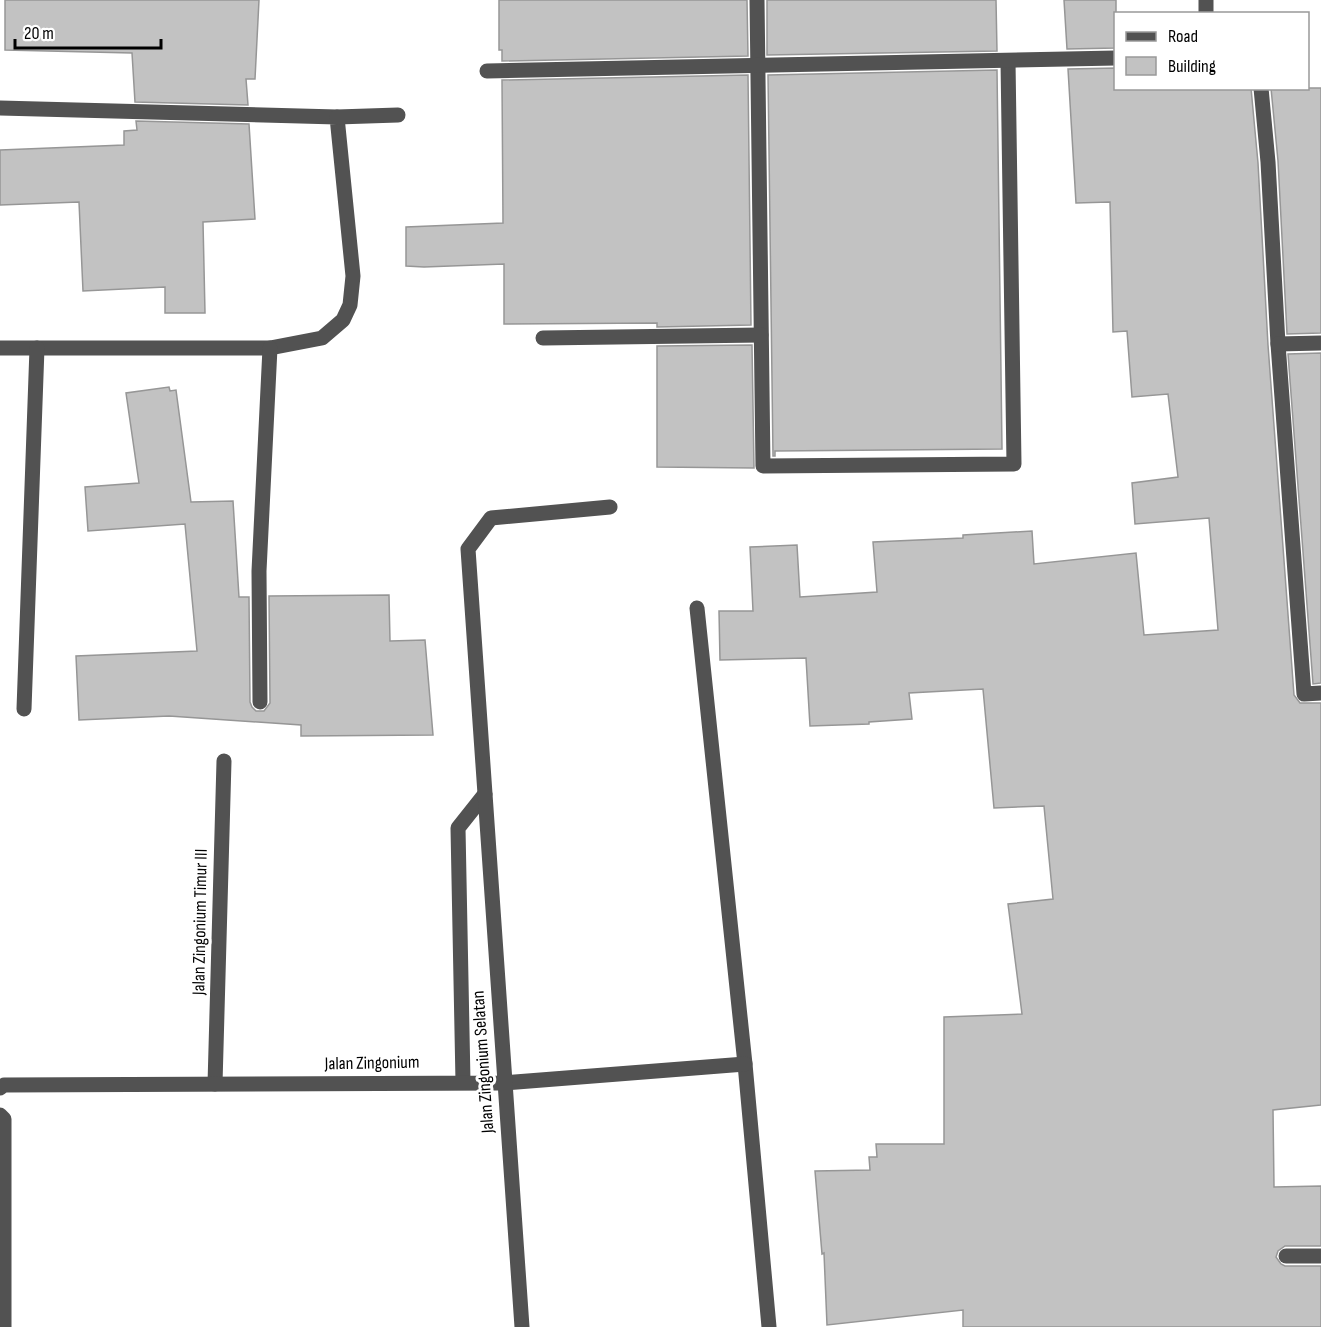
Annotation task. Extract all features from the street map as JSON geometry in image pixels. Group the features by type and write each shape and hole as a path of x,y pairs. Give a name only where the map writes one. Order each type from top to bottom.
{"street":[{"path":"758,0 763,466 1014,464 1008,61"},
{"path":"487,71 1114,58"},
{"path":"1261,90 1304,694 1321,693"},
{"path":"0,108 337,117 398,116"},
{"path":"0,348 270,348 322,338 343,320 350,304 354,276 337,117"},
{"path":"543,338 761,336"},
{"path":"1278,344 1321,343"},
{"path":"24,709 37,348"},
{"path":"260,702 259,571 270,348"},
{"name":"Jalan Zingonium Selatan","path":"522,1327 503,1083 468,549 491,518 610,507"},
{"path":"697,608 769,1327"},
{"name":"Jalan Zingonium Timur III","path":"215,1084 224,761"},
{"name":"Jalan Zingonium Selatan","path":"463,1082 458,828 485,794"},
{"name":"Jalan Zingonium","path":"0,1088 4,1085 503,1083 744,1064"},
{"path":"0,1115 4,1119 4,1327"},
{"path":"1286,1256 1321,1256"}],"building":[{"path":"5,0 259,0 255,79 246,79 248,105 135,102 132,53 5,50"},
{"path":"499,0 747,0 748,56 502,61 502,50 499,50"},
{"path":"767,0 996,0 997,51 767,55"},
{"path":"1064,0 1116,0 1114,48 1067,49"},
{"path":"1114,68 1114,90 1251,90 1294,695 1300,703 1321,703 1321,1105 1273,1110 1274,1187 1321,1186 1321,1246 1285,1246 1278,1251 1276,1257 1285,1266 1321,1266 1321,1327 963,1327 963,1310 827,1325 824,1253 822,1254 815,1171 870,1170 869,1157 877,1157 876,1144 944,1144 944,1017 1022,1014 1008,904 1053,899 1044,806 994,808 983,689 909,693 912,719 869,722 869,724 810,726 806,658 720,660 719,611 753,611 750,547 797,545 800,597 877,592 873,542 963,538 963,535 1032,531 1034,564 1136,553 1144,635 1218,630 1209,518 1135,524 1132,483 1178,477 1168,394 1132,397 1127,331 1113,332 1110,202 1076,203 1068,69"},
{"path":"997,70 1002,449 775,451 775,456 773,456 768,75"},
{"path":"748,75 751,325 657,327 657,323 504,324 504,264 406,266 406,227 503,223 502,80"},
{"path":"1321,88 1321,333 1287,334 1278,161 1271,90"},
{"path":"136,121 249,124 255,219 203,222 205,313 165,313 165,287 83,291 79,202 0,205 0,150 124,145 124,131 137,130"},
{"path":"752,345 754,468 657,467 657,346"},
{"path":"1321,353 1321,683 1313,684 1288,354"},
{"path":"169,387 170,391 176,390 191,502 233,501 239,597 249,597 250,702 252,707 256,711 264,711 270,703 269,596 389,595 390,641 425,640 433,735 301,736 301,725 169,716 79,720 76,656 197,651 185,524 88,531 85,487 139,483 126,393"}]}
